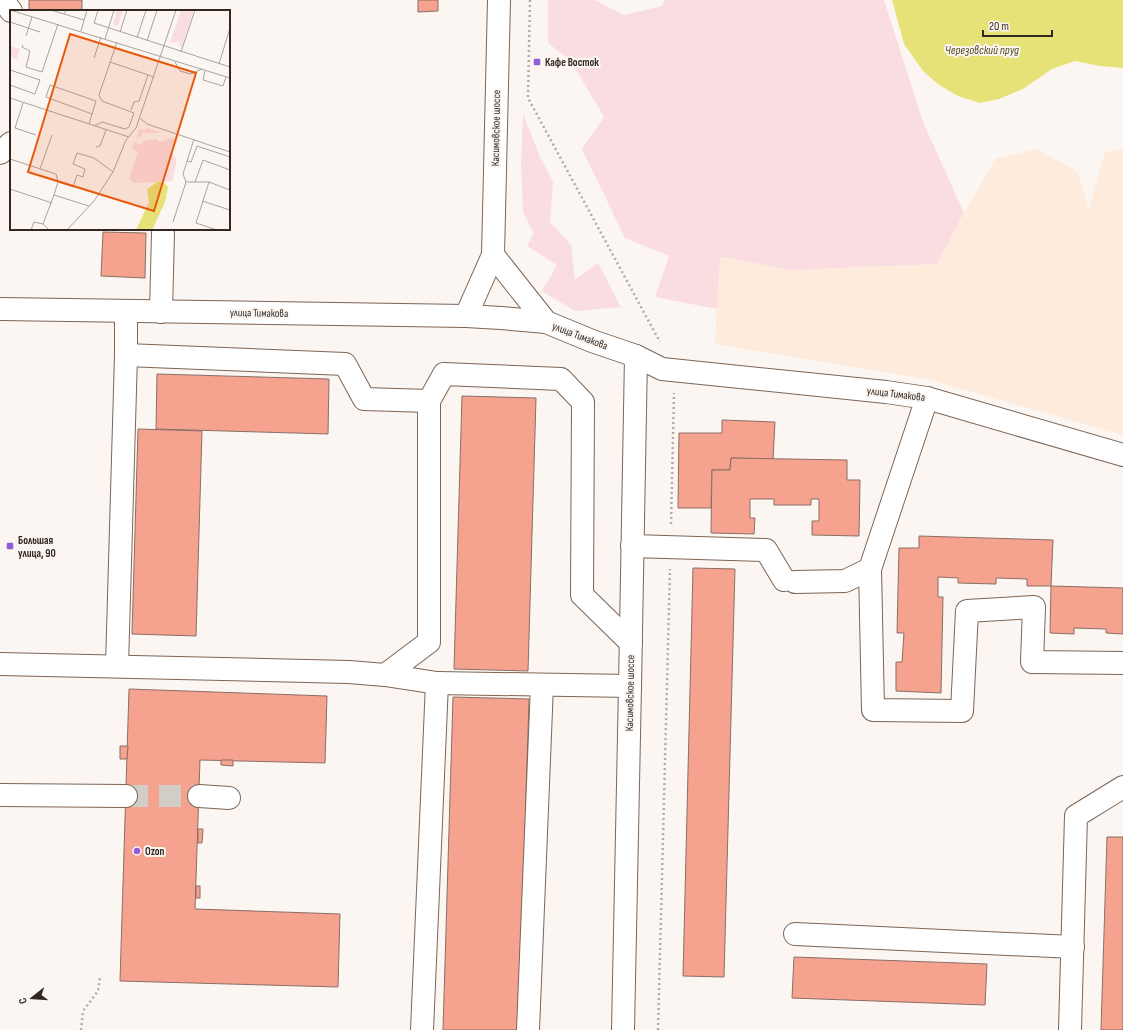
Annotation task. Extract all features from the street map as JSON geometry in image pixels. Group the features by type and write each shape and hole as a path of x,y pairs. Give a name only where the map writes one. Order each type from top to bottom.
{"street":[{"path":"4,0 10,10"},
{"name":"Касимовское шоссе","path":"466,316 493,255 499,0"},
{"path":"0,153 10,143"},
{"path":"161,312 163,233"},
{"path":"493,255 546,322"},
{"name":"улица Тимакова","path":"0,310 466,316 546,322 592,341 636,356 662,369 927,398 1123,455"},
{"path":"117,666 126,311"},
{"path":"126,355 345,364 364,399 429,401"},
{"name":"Касимовское шоссе","path":"623,1030 636,356"},
{"path":"385,676 429,642 429,401 444,374 561,379 583,402 582,595 631,643"},
{"path":"927,398 870,569 873,710 962,711 967,611 1034,607 1032,662 1123,663"},
{"path":"632,546 766,550 789,581 845,581 870,569"},
{"path":"0,664 341,672 437,683 630,686"},
{"path":"422,1030 437,683"},
{"path":"528,1030 542,685"},
{"path":"1070,1030 1076,816 1123,787"},
{"path":"0,796 126,796"},
{"path":"199,796 229,798"},
{"path":"795,934 1073,947"}],"path":[{"path":"530,0 528,98 675,370 658,1030"},
{"path":"81,1030 82,1011 98,991 100,978"}],"shaded area":[{"path":"548,0 595,0 624,15 662,6 665,0 884,0 923,122 964,213 937,264 791,270 720,257 717,309 655,297 669,256 625,238 582,149 604,117 571,61 548,43"},
{"path":"523,114 540,157 553,182 550,222 571,245 575,280 598,263 621,307 575,311 542,291 557,265 527,246 534,233 523,212 521,164"},
{"path":"1037,149 1078,172 1089,209 1105,152 1123,149 1123,435 926,379 715,344 719,257 791,270 936,264 995,159"}],"water":[{"name":"Черезовский пруд","path":"892,0 1123,0 1123,68 1100,66 1075,61 1052,69 1023,89 999,99 980,103 958,96 939,85 923,71 904,44"}],"building":[{"path":"29,0 82,0 82,10 29,10"},
{"path":"418,0 438,0 438,11 418,12"},
{"path":"103,232 146,233 145,278 101,276"},
{"path":"157,374 329,379 328,434 156,429"},
{"path":"462,396 536,398 528,671 454,669"},
{"path":"722,420 775,422 773,459 731,458 730,470 712,470 711,508 678,508 679,433 722,433"},
{"path":"138,429 202,431 196,636 132,634"},
{"path":"731,458 847,460 847,480 860,480 859,536 812,535 812,521 819,521 819,499 811,499 811,505 774,505 774,499 750,499 750,518 755,518 754,534 711,533 712,470 730,470"},
{"path":"919,536 1053,540 1051,586 1027,586 1027,579 996,578 996,584 958,583 958,578 938,577 938,597 943,597 941,693 896,691 896,662 902,662 904,633 897,633 899,548 919,548"},
{"path":"693,568 735,569 724,977 683,976"},
{"path":"1051,586 1123,588 1123,634 1106,633 1106,629 1074,628 1074,634 1050,633"},
{"path":"129,689 327,696 325,763 200,760 195,909 340,914 338,987 120,981"},
{"path":"453,697 529,699 519,1030 443,1030"},
{"path":"120,746 128,746 127,759 120,759"},
{"path":"221,760 233,760 233,766 221,765"},
{"path":"198,829 203,829 202,843 198,843"},
{"path":"1107,837 1123,837 1123,1030 1101,1030"},
{"path":"196,886 200,886 200,898 196,898"},
{"path":"794,957 987,964 985,1005 792,998"}],"tunnel":[{"path":"126,796 199,796"}],"place":[{"name":"Кафе Восток","path":"537,62"},
{"name":"Большая улица, 90","path":"10,546"},
{"name":"Ozon","path":"137,851"}]}
